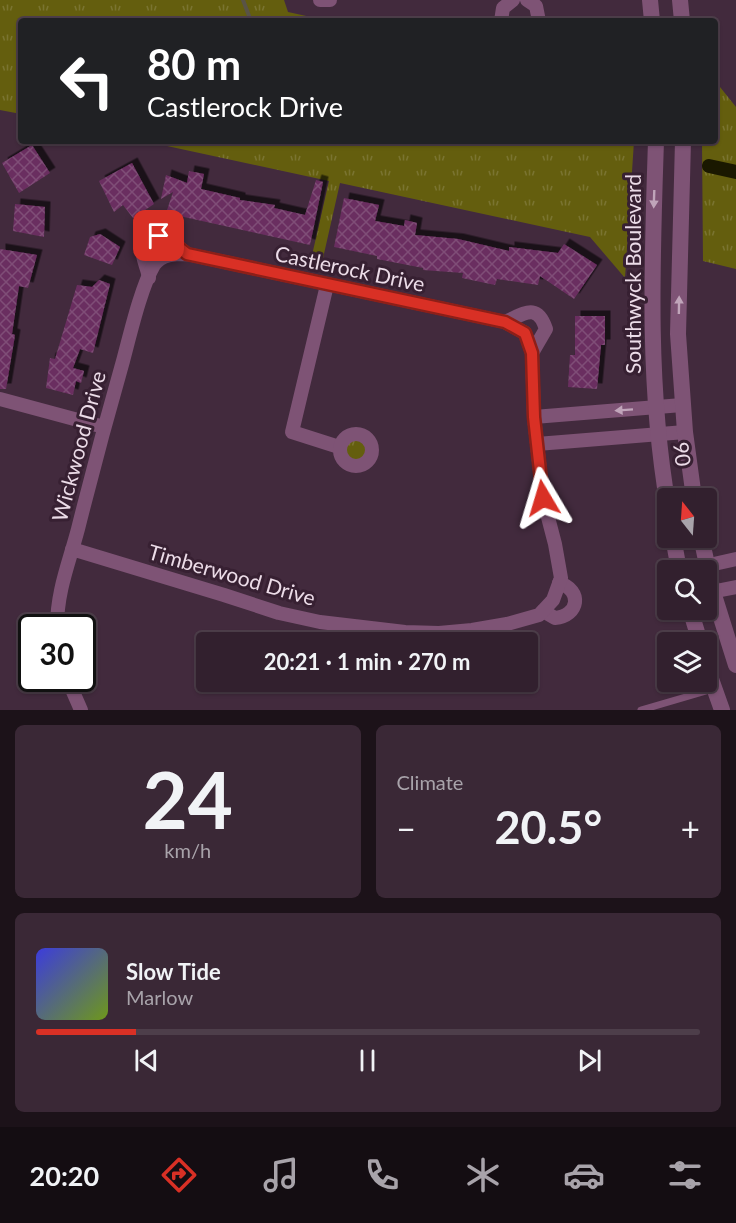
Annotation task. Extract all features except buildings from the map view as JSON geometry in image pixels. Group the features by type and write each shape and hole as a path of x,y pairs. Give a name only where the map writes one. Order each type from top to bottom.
{"street":[{"path":"320,0 330,0"},
{"path":"501,18 503,8 513,0"},
{"path":"526,0 536,6 540,18"},
{"path":"650,0 652,18"},
{"path":"680,0 682,18"},
{"name":"Southwyck Boulevard","path":"656,144 651,334 656,408"},
{"path":"534,417 682,405 678,334 683,144"},
{"name":"Castlerock Drive","path":"149,239 159,236 167,238 187,254"},
{"name":"Wickwood Drive","path":"149,239 144,245 142,254 149,278"},
{"name":"Castlerock Drive","path":"161,257 187,254 505,322 525,333 532,353"},
{"name":"Wickwood Drive","path":"58,614 61,585 104,427 149,278 161,257"},
{"path":"327,285 292,432 339,447"},
{"path":"505,322 525,312 536,313 543,318 546,329 532,353 534,417 543,498 561,578 559,583 571,590 574,596 573,609 568,615 555,618 543,611"},
{"path":"651,334 678,334"},
{"path":"0,399 104,427"},
{"name":"90","path":"682,405 693,488"},
{"name":"90","path":"656,408 666,488"},
{"path":"537,444 685,432"},
{"name":"Timberwood Drive","path":"72,549 279,613 320,622 405,632 439,633 472,630 539,615 553,600 559,583"},
{"path":"717,563 736,559"},
{"path":"717,591 736,587"},
{"path":"717,612 736,665"},
{"path":"72,692 81,710"},
{"path":"715,692 722,710"}],"lane":[{"path":"641,710 701,692"}],"green space":[{"path":"0,0 284,0 288,12 315,18 18,18 18,113 0,110"},
{"path":"718,84 736,107 736,269 703,261 702,144 718,144"},
{"path":"158,144 634,144 625,278 590,237 340,183 321,267 310,264 329,181"},
{"path":"358,434 370,439 375,451 370,463 358,468 346,463 341,451 346,439"}],"waterway":[{"path":"243,0 250,18"},
{"path":"709,166 736,172"}],"route":[{"path":"159,236 167,238 187,254 505,322 525,333 532,353 534,417 543,498"}]}
